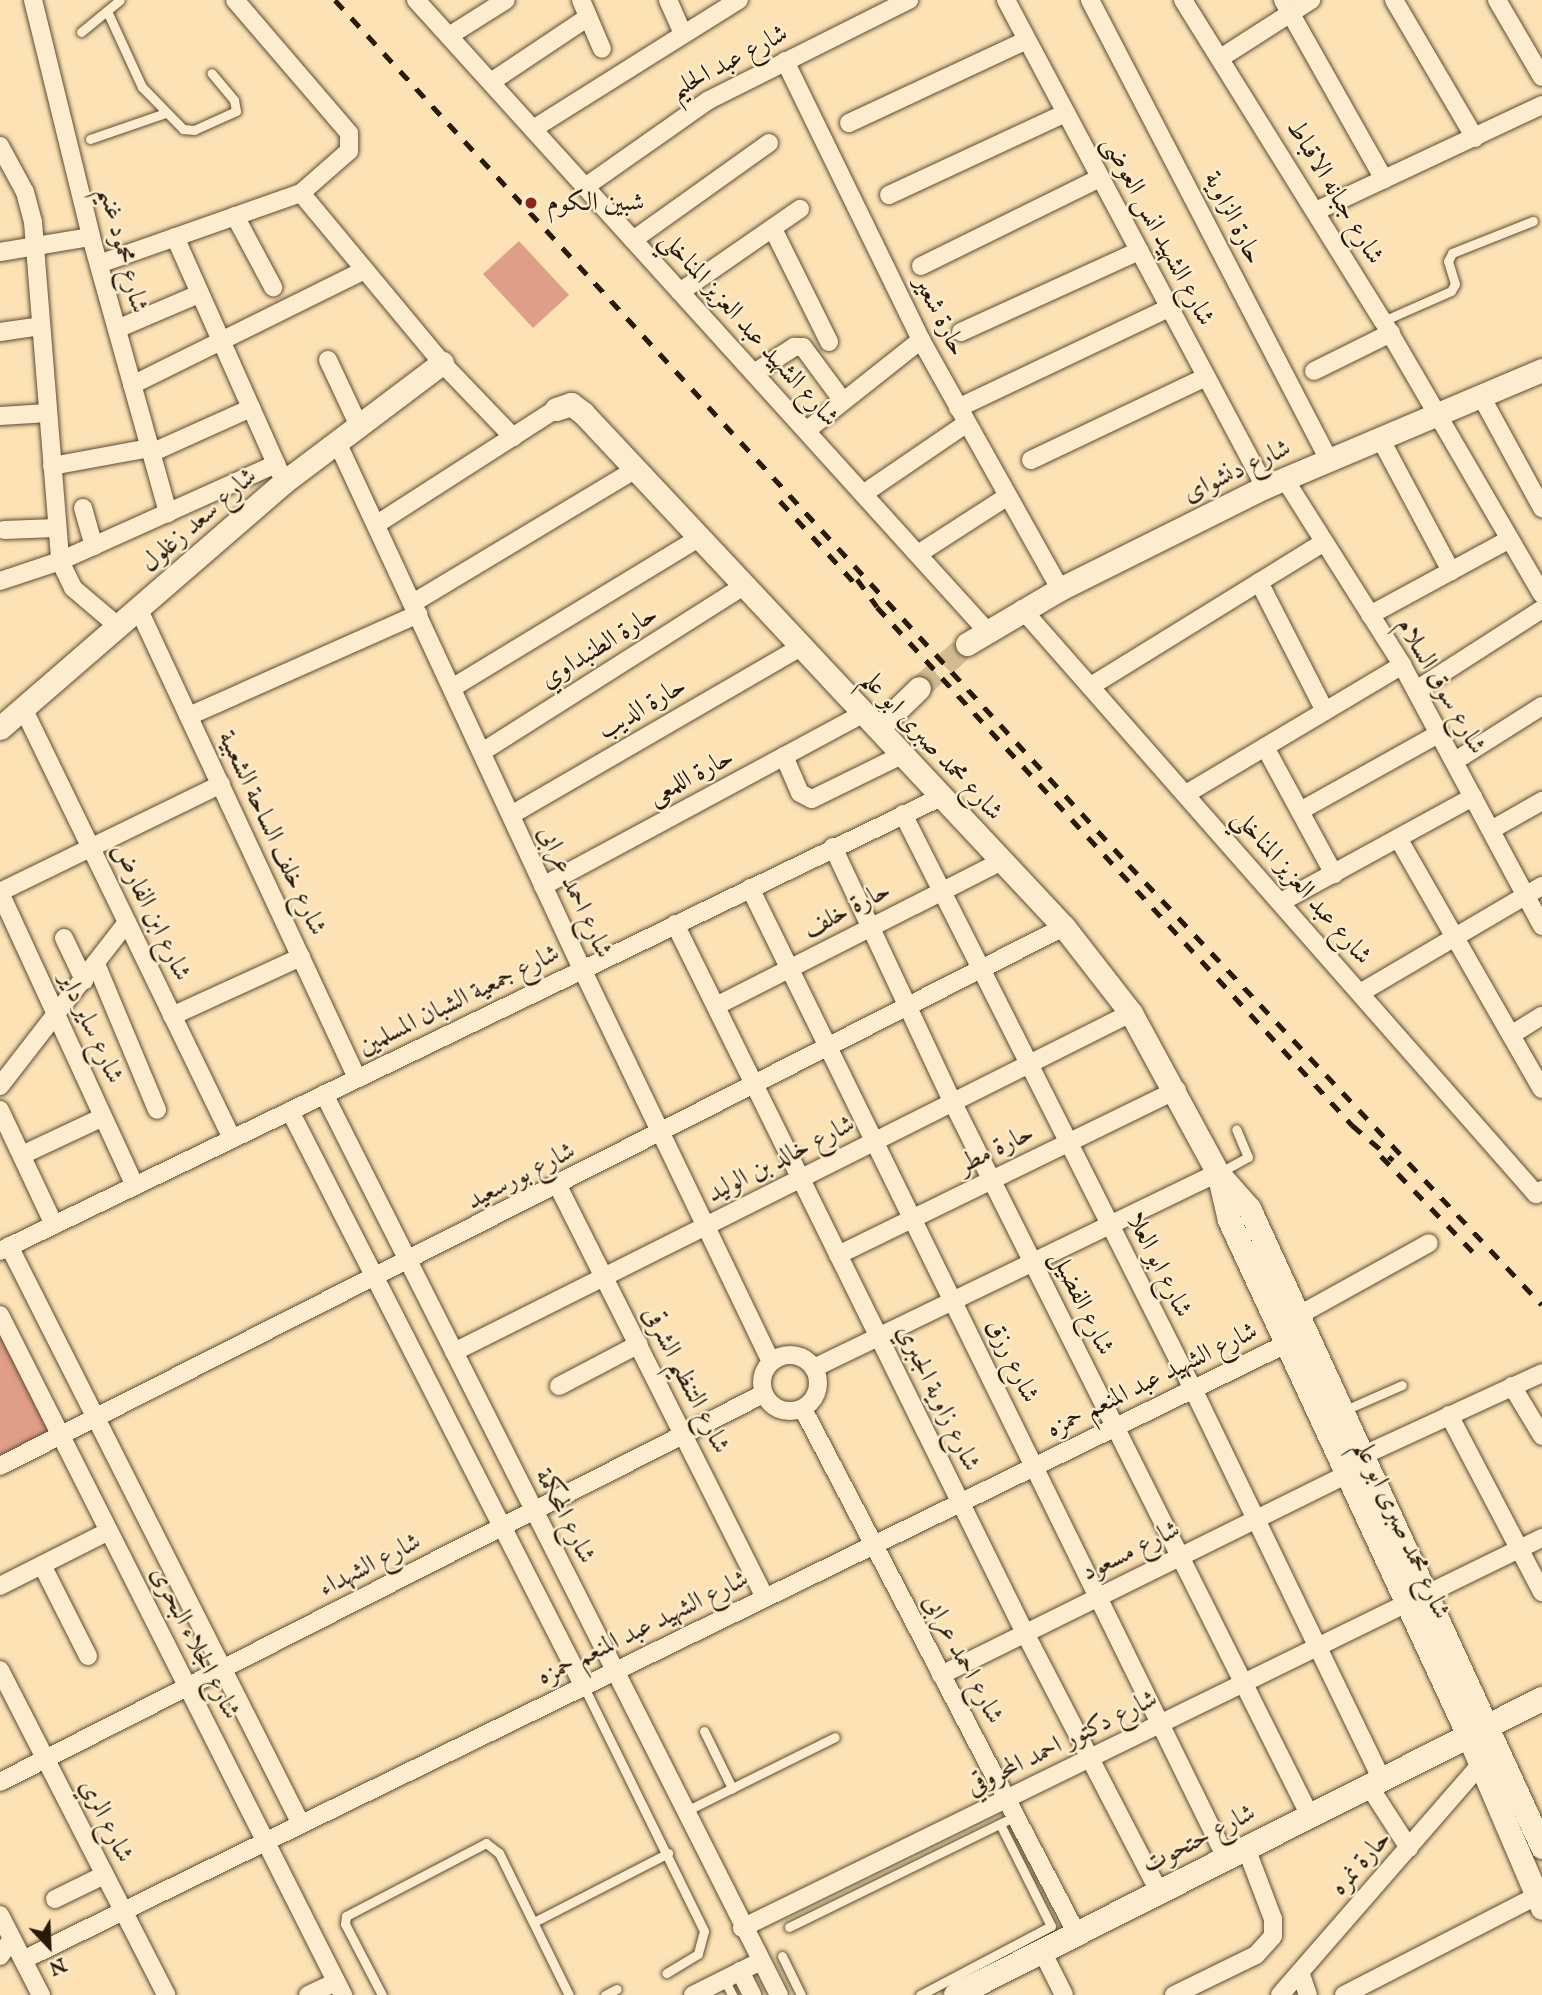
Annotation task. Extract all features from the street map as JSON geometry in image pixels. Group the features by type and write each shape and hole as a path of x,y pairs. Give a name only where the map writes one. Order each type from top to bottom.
{"main road":[{"name":"شارع حتحوت","path":"956,1995 1056,1939 1159,1892 1542,1699"}],"street":[{"name":"شارع محمود غنيم","path":"33,0 91,237 168,513"},
{"path":"99,264 301,193 349,151 352,139 235,0"},
{"name":"شارع الشهيد عبد العزيز المناخلي","path":"416,0 986,630"},
{"path":"449,36 506,0"},
{"path":"581,0 602,49"},
{"path":"668,0 683,34"},
{"path":"533,129 738,0"},
{"name":"شارع عبد الحليم","path":"586,187 676,120 785,61 909,0"},
{"name":"شارع الشهيد انس العوضى","path":"1006,0 1206,377 1275,483"},
{"name":"حارة الزاوية","path":"1090,0 1329,460"},
{"name":"شارع جبانه الاقباط","path":"1183,0 1222,57 1387,327 1542,594"},
{"path":"1222,57 1287,7 1311,0"},
{"path":"1394,0 1475,138"},
{"path":"1497,0 1542,78"},
{"path":"1287,7 1384,178"},
{"path":"491,82 589,17"},
{"path":"849,123 1027,40"},
{"name":"حارة شعير","path":"785,61 921,340 1060,589"},
{"path":"1316,211 1542,105"},
{"path":"889,195 1066,113"},
{"path":"633,240 769,143"},
{"path":"0,146 25,192 34,246 60,562 73,588 119,627"},
{"path":"921,266 1101,178"},
{"path":"301,193 442,363 513,437"},
{"path":"680,292 800,209"},
{"path":"235,216 273,287"},
{"path":"773,229 829,342"},
{"path":"0,252 91,237"},
{"path":"0,581 60,562 168,513 280,473 175,237"},
{"path":"961,332 1139,251"},
{"path":"132,385 222,344 363,271"},
{"path":"117,329 199,294"},
{"path":"863,494 963,415 1169,308"},
{"path":"0,332 41,326"},
{"path":"1314,371 1387,327"},
{"path":"806,431 921,340"},
{"path":"754,373 794,347 803,347 844,401"},
{"path":"328,360 359,426"},
{"name":"شارع سعد زغلول","path":"0,728 139,610 280,473 337,442 442,363"},
{"name":"شارع دنشواى","path":"967,644 986,630 1060,589 1275,483 1542,370"},
{"path":"1031,460 1206,377"},
{"path":"1481,396 1542,508"},
{"name":"شارع محمد صبرى ابو علم","path":"556,409 564,405 578,407 1064,927 1131,1013 1177,1090 1218,1173 1250,1208 1301,1314 1429,1593 1479,1730 1481,1764 1539,1902"},
{"path":"52,466 151,451 251,408"},
{"path":"377,524 556,409"},
{"path":"0,416 48,413"},
{"path":"1380,438 1451,571"},
{"name":"شارع احمد عرابى","path":"337,442 582,969 771,1362"},
{"path":"189,716 416,608 636,470"},
{"name":"شارع سوق السلام","path":"1275,483 1324,542 1402,665 1542,926"},
{"path":"918,554 1008,496"},
{"path":"83,508 94,546"},
{"path":"4,530 56,528"},
{"path":"452,688 699,538"},
{"path":"1370,615 1510,539"},
{"path":"1091,686 1324,542"},
{"path":"1259,582 1325,711"},
{"name":"حارة الطنبداوي","path":"482,752 744,586"},
{"name":"شارع عبد العزيز المناخلي","path":"1022,609 1540,1195"},
{"path":"1416,690 1542,609"},
{"name":"شارع خلف الساحة الشعبية","path":"139,610 357,1078"},
{"name":"حارة الديب","path":"511,815 800,647"},
{"path":"1186,794 1402,665"},
{"path":"870,721 919,688"},
{"path":"1455,761 1542,706"},
{"name":"شارع ابن الفارض","path":"23,708 232,1139"},
{"name":"حارة اللمعى","path":"543,886 785,756 870,721"},
{"path":"1300,811 1440,733"},
{"path":"1265,747 1334,874"},
{"path":"785,756 800,793 812,799 902,755"},
{"path":"0,892 221,784"},
{"name":"شارع جمعية الشبان المسلمين","path":"5,1249 941,797"},
{"path":"1281,902 1474,797"},
{"path":"1491,830 1542,801"},
{"name":"شارع ابو العلا","path":"903,814 1257,1518 1318,1647 1375,1783 1409,1848"},
{"path":"1398,838 1542,1089"},
{"name":"شارع الفضيل","path":"833,847 953,1102 1310,1816"},
{"name":"حارة خلف","path":"716,1006 1002,862"},
{"path":"1360,993 1542,886"},
{"name":"شارع رزق","path":"750,888 1160,1724 1273,1919 1273,1936 1255,1955 1174,1995"},
{"name":"شارع ساير داير","path":"0,892 135,1186"},
{"path":"0,1086 127,922"},
{"name":"شارع زاوية الجبري","path":"675,924 1025,1633 1159,1892"},
{"name":"شارع بورسعيد","path":"0,1466 376,1279 1064,927"},
{"path":"64,938 84,979"},
{"path":"172,1016 300,957"},
{"path":"96,964 158,1110"},
{"name":"شارع خالد بن الوليد","path":"454,1352 1131,1013"},
{"path":"1511,1035 1542,1016"},
{"name":"حارة مطر","path":"838,1255 1177,1090"},
{"name":"شارع المحكمة","path":"324,1094 742,1928 779,1995"},
{"path":"0,1110 54,1225"},
{"path":"290,1111 583,1685"},
{"path":"22,1155 103,1117"},
{"path":"814,1368 1218,1173"},
{"name":"شارع محمد صبرى ابو علم","path":"1218,1173 1224,1209 1405,1604 1479,1730 1542,1847"},
{"name":"شارع التنظيم الشرقى","path":"558,1186 685,1434 765,1598"},
{"path":"1301,1314 1429,1243"},
{"name":"شارع الجلاء البحرى","path":"5,1249 96,1419 300,1822"},
{"name":"شارع الجلاء البحرى","path":"0,1315 339,1989"},
{"path":"559,1387 639,1344"},
{"name":"شارع الشهيد عبد المنعم حمزه","path":"23,1960 265,1839 961,1504 1286,1344"},
{"path":"794,1355 814,1368 819,1386 803,1409 784,1412 763,1394 762,1377 771,1362 794,1355"},
{"path":"1364,1455 1540,1373"},
{"path":"1512,1386 1542,1436"},
{"name":"شارع الشهداء","path":"0,1782 763,1394"},
{"name":"شارع احمد عرابى","path":"803,1409 1007,1799 1008,1820 1056,1939 1064,1995"},
{"path":"1321,1421 1345,1410"},
{"path":"1449,1415 1542,1592"},
{"name":"شارع مسعود","path":"941,1675 1345,1475"},
{"path":"0,1586 109,1531"},
{"path":"1429,1593 1542,1538"},
{"path":"42,1565 88,1656"},
{"name":"شارع دكتور احمد المحروقي","path":"742,1928 1405,1604"},
{"name":"شارع الري","path":"0,1670 166,1995"},
{"name":"حارة نمره","path":"1280,1995 1481,1764"},
{"path":"55,1899 104,1875"},
{"path":"1344,1995 1539,1902"},
{"path":"0,1915 41,1995"},
{"path":"0,1956 12,1939"},
{"path":"694,1995 732,1982 761,1961"},
{"path":"1300,1972 1308,1995"},
{"path":"732,1982 752,1995"},
{"path":"308,1995 339,1989"}],"lane":[{"path":"81,32 120,0"},
{"path":"107,11 135,76 165,113 188,131 232,116 237,105 211,73"},
{"path":"90,139 165,113"},
{"path":"1387,327 1451,291 1454,280 1448,261 1452,253 1533,221"},
{"path":"1218,1173 1248,1157 1236,1129"},
{"path":"1345,1410 1402,1385"},
{"path":"583,1685 668,1853 704,1931 698,1954 666,1973"},
{"path":"704,1731 732,1788"},
{"path":"684,1812 835,1737"},
{"path":"789,1927 1008,1820 1056,1939 920,1995"},
{"path":"382,1995 345,1924 346,1916 486,1843 499,1853 569,1995"},
{"path":"534,1922 668,1853"},
{"path":"782,1956 801,1995"},
{"path":"605,1995 617,1989"}],"building":[{"path":"519,241 569,295 533,328 483,274"},
{"path":"0,1328 54,1433 0,1460"}],"tunnel":[{"path":"919,688 967,644"}],"railway":[{"path":"335,0 1129,865 1542,1305"},
{"path":"780,501 860,589"},
{"path":"857,579 877,607 1352,1125 1393,1160"},
{"path":"1381,1156 1473,1252"}],"place":[{"name":"شبين الكوم","path":"531,203"}]}
